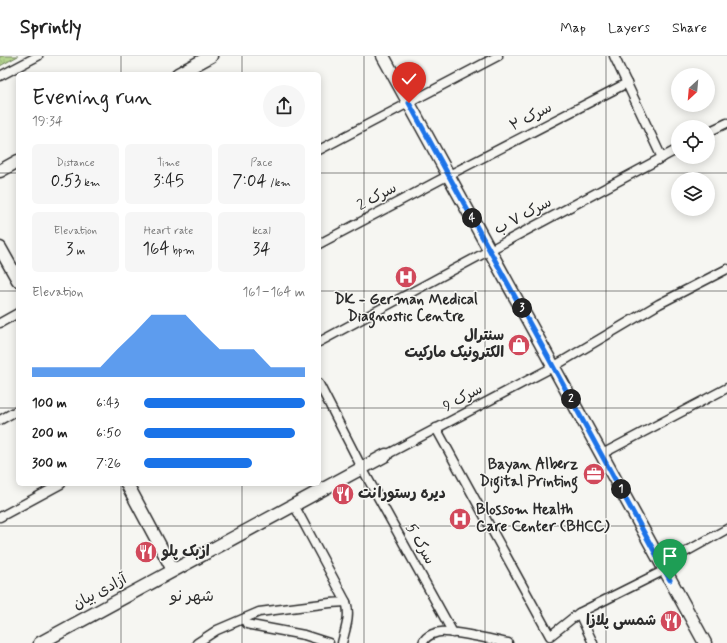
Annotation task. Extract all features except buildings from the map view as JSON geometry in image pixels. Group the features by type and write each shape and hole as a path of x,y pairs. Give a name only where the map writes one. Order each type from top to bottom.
{"main road":[{"path":"182,72 211,56"},
{"path":"384,56 705,643"},
{"path":"0,171 16,162"},
{"path":"0,248 16,276"},
{"name":"آزادی بیان","path":"40,643 386,455"},
{"path":"128,486 173,570"}],"street":[{"path":"0,76 38,56"},
{"path":"321,149 498,56"},
{"path":"614,56 662,158"},
{"name":"سرک ۲","path":"448,175 627,84"},
{"path":"715,129 727,123"},
{"name":"سرک ۷ ب","path":"321,341 671,153"},
{"name":"سرک 2","path":"321,243 448,175"},
{"name":"سرک 9","path":"386,455 553,367 659,304 727,269"},
{"path":"0,323 16,314"},
{"name":"سرک 5","path":"321,388 362,468 453,633"},
{"path":"602,454 727,388"},
{"path":"0,420 16,411"},
{"path":"436,428 550,636 580,613 663,567 727,529"},
{"path":"0,517 57,486"},
{"path":"294,505 346,602 348,616 342,643"},
{"path":"197,643 217,630 259,612 346,602"},
{"path":"580,613 593,643"},
{"path":"244,619 247,624 304,635 330,643"},
{"path":"423,643 424,639 428,635 446,631 508,643"}],"green space":[{"path":"0,56 18,56 0,66"}],"place":[{"name":"DK - German Medical Diagnostic Centre","path":"406,277"},
{"name":"سنترال الکترونیک مارکیت","path":"519,345"},
{"name":"Bayan Alberz Digital Printing","path":"594,474"},
{"name":"دیره رستورانت","path":"343,494"},
{"name":"Blossom Health Care Center (BHCC)","path":"460,519"},
{"name":"ازبک پلو","path":"146,552"},
{"name":"شمسی پلازا","path":"671,621"}],"district":[{"name":"شهر نو","path":"192,596"}],"route":[{"path":"409,103 670,580"}]}
